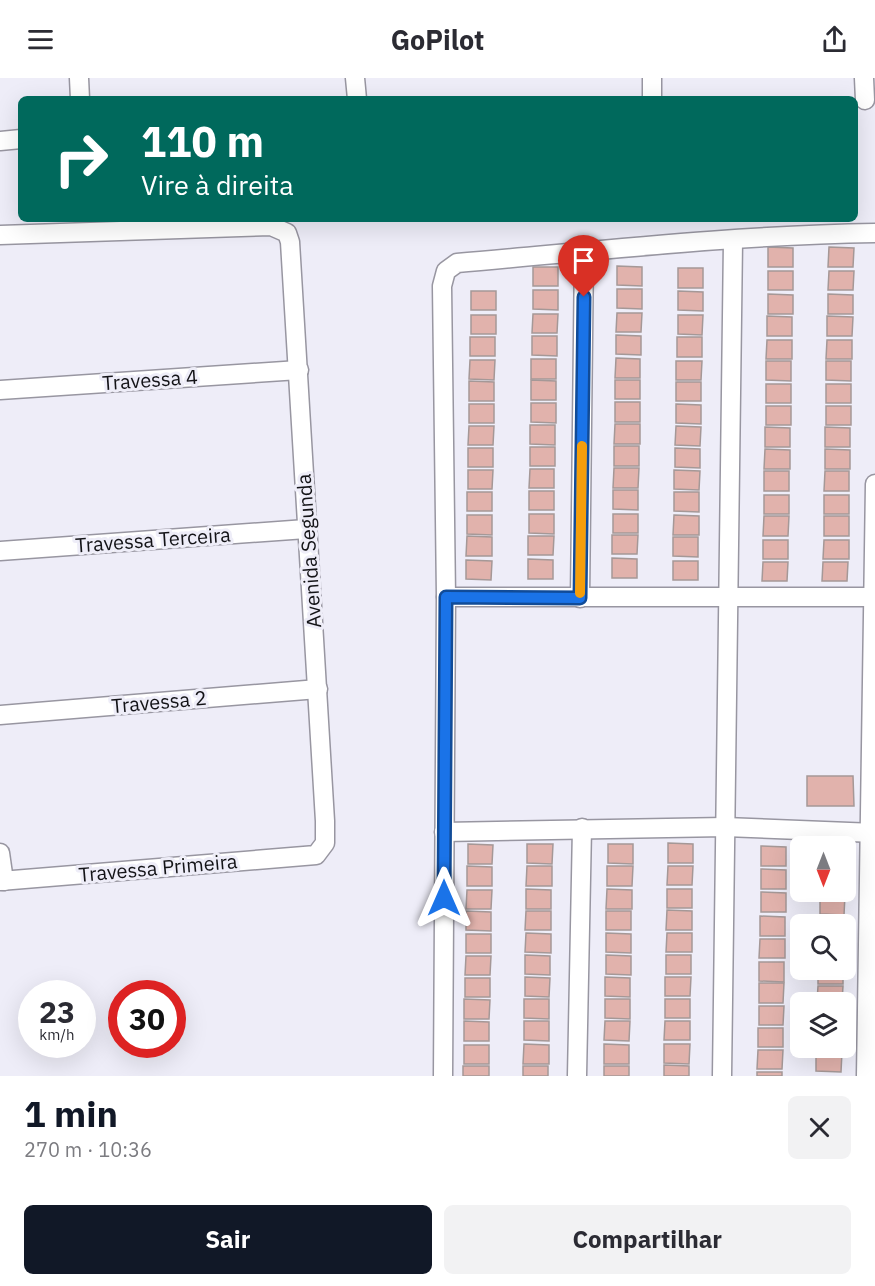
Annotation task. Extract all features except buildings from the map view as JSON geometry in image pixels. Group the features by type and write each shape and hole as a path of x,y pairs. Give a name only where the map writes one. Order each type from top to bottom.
{"street":[{"path":"79,78 80,96"},
{"path":"355,78 357,96"},
{"path":"652,78 652,96"},
{"path":"864,78 865,100"},
{"path":"0,141 18,139"},
{"name":"Avenida Segunda","path":"0,235 271,226 281,229 290,242 326,843 316,855"},
{"path":"443,1076 446,597 442,286 446,272 457,263 584,251 805,234 875,233"},
{"path":"722,1076 733,241"},
{"path":"580,598 584,251"},
{"name":"Travessa 4","path":"0,390 299,370"},
{"path":"866,1076 875,484"},
{"name":"Travessa Terceira","path":"0,551 306,529"},
{"path":"446,597 873,597"},
{"name":"Travessa 2","path":"0,715 318,689"},
{"path":"444,832 725,827 871,833"},
{"path":"578,1076 582,828"},
{"path":"0,853 2,881"},
{"name":"Travessa Primeira","path":"2,881 316,855"}],"slow traffic":[{"path":"580,593 582,446"}],"route":[{"path":"444,898 446,597 580,598 584,297"}]}
